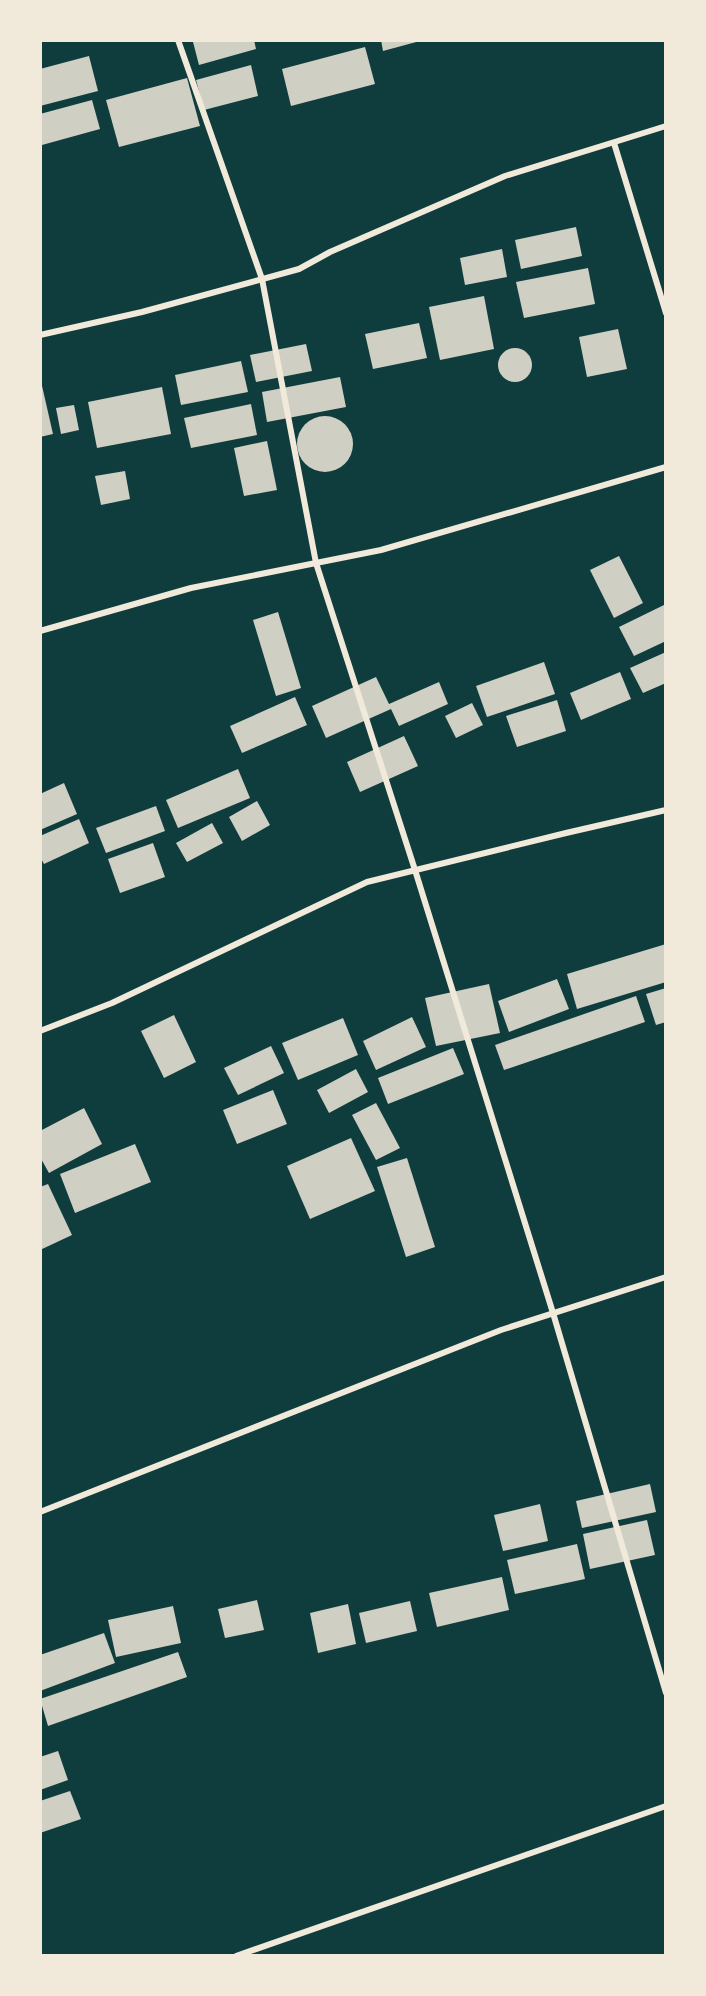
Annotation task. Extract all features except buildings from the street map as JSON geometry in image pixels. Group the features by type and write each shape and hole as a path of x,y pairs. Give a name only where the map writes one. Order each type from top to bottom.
{"street":[{"path":"178,40 262,279 316,563 415,870 553,1313 666,1693"},
{"path":"40,335 142,312 299,269 330,252 505,176 666,126"},
{"path":"614,142 666,313"},
{"path":"40,631 191,588 381,550 666,466"},
{"path":"40,1030 112,1003 367,882 666,810"},
{"path":"40,1512 501,1330 666,1277"},
{"path":"236,1956 666,1806"}]}
